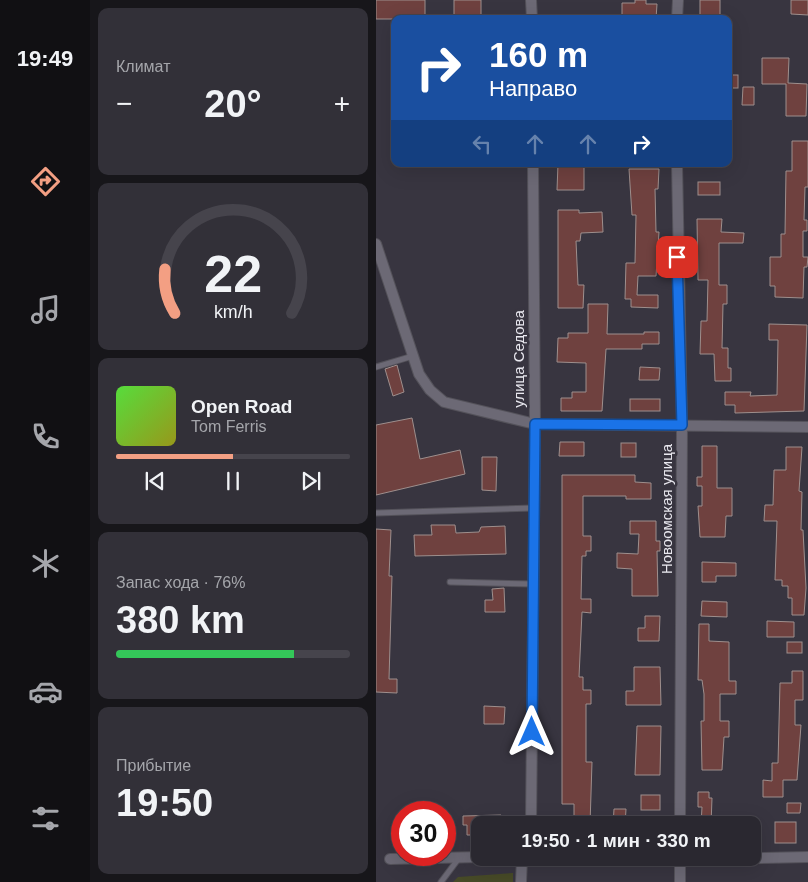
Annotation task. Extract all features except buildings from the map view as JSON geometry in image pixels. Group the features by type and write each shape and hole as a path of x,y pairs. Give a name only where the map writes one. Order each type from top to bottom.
{"street":[{"path":"532,0 532,15"},
{"path":"678,0 678,15"},
{"name":"улица Седова","path":"531,816 535,424 533,167"},
{"name":"Новоомская улица","path":"677,167 682,425 680,816"},
{"path":"376,244 419,374 430,390 444,402 535,424 808,427"},
{"path":"390,859 471,857"},
{"path":"761,858 808,858"},
{"path":"521,882 522,866"},
{"path":"680,866 680,882"}],"lane":[{"path":"376,367 413,356"},
{"path":"376,513 534,508"},
{"path":"450,582 533,584"},
{"path":"441,882 460,858"}],"green space":[{"path":"513,873 513,882 453,882 458,877"}],"route":[{"path":"532,732 535,424 682,425 677,257"}]}
